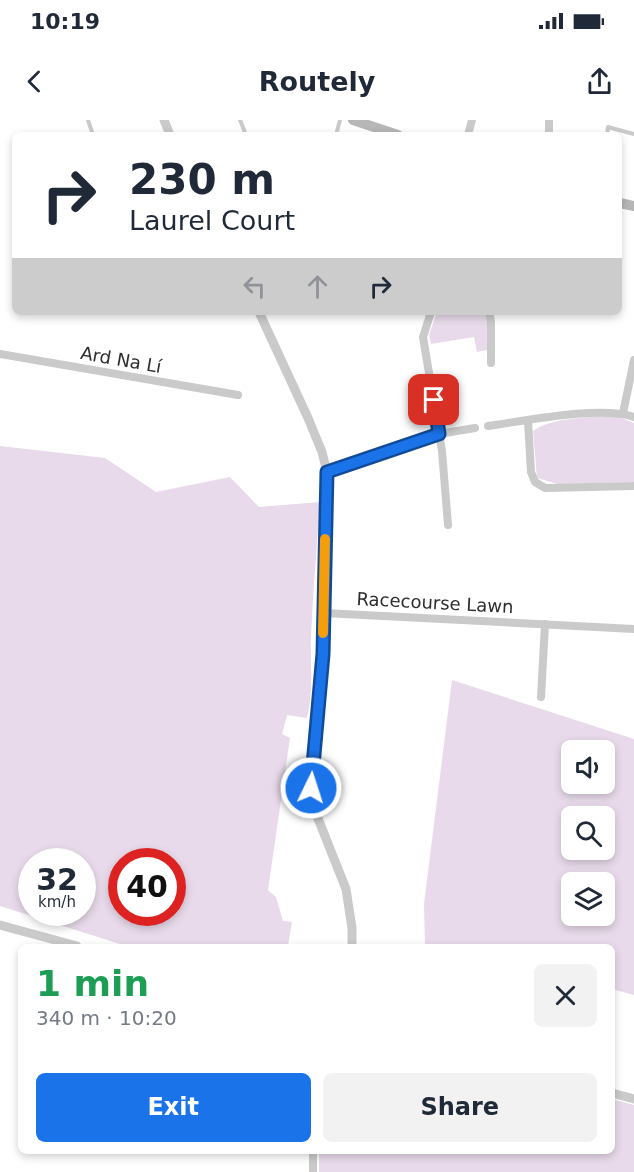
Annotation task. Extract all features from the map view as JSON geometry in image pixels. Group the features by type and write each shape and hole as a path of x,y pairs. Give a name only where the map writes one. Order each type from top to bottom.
{"main road":[{"path":"353,120 379,132"}],"street":[{"path":"260,315 308,418 322,452 327,472 321,690 311,788 317,816 346,890 352,944"},
{"path":"430,315 423,337 442,451 448,525"},
{"path":"490,315 491,363"},
{"name":"Ard Na Lí","path":"0,354 238,395"},
{"path":"623,413 634,360"},
{"path":"488,426 582,414 623,413 634,417"},
{"path":"528,421 531,472 535,482 545,488 634,486"},
{"path":"327,472 439,434 475,428"},
{"name":"Racecourse Lawn","path":"324,613 634,629"},
{"path":"541,697 545,624"},
{"path":"0,926 68,944"},
{"path":"615,1094 634,1099"},
{"path":"313,1154 313,1172"}],"lane":[{"path":"607,132 608,127 634,134"}],"shaded area":[{"path":"436,315 485,315 488,321 487,350 477,352 474,337 431,344 429,335"},
{"path":"616,416 634,423 634,482 558,484 537,478 533,431 561,420"},
{"path":"0,446 105,458 156,492 230,477 259,507 320,502 309,708 307,718 287,715 282,734 290,738 268,890 276,897 283,921 292,922 288,944 120,944 63,926 96,926 96,848 18,848 18,912 0,906"},
{"path":"452,680 634,739 634,995 615,990 615,944 425,944 424,904"},
{"path":"615,1100 634,1105 634,1172 319,1172 319,1154 615,1154"}],"slow traffic":[{"path":"323,633 325,539"}],"route":[{"path":"311,788 323,654 327,472 439,434 434,400"}]}
